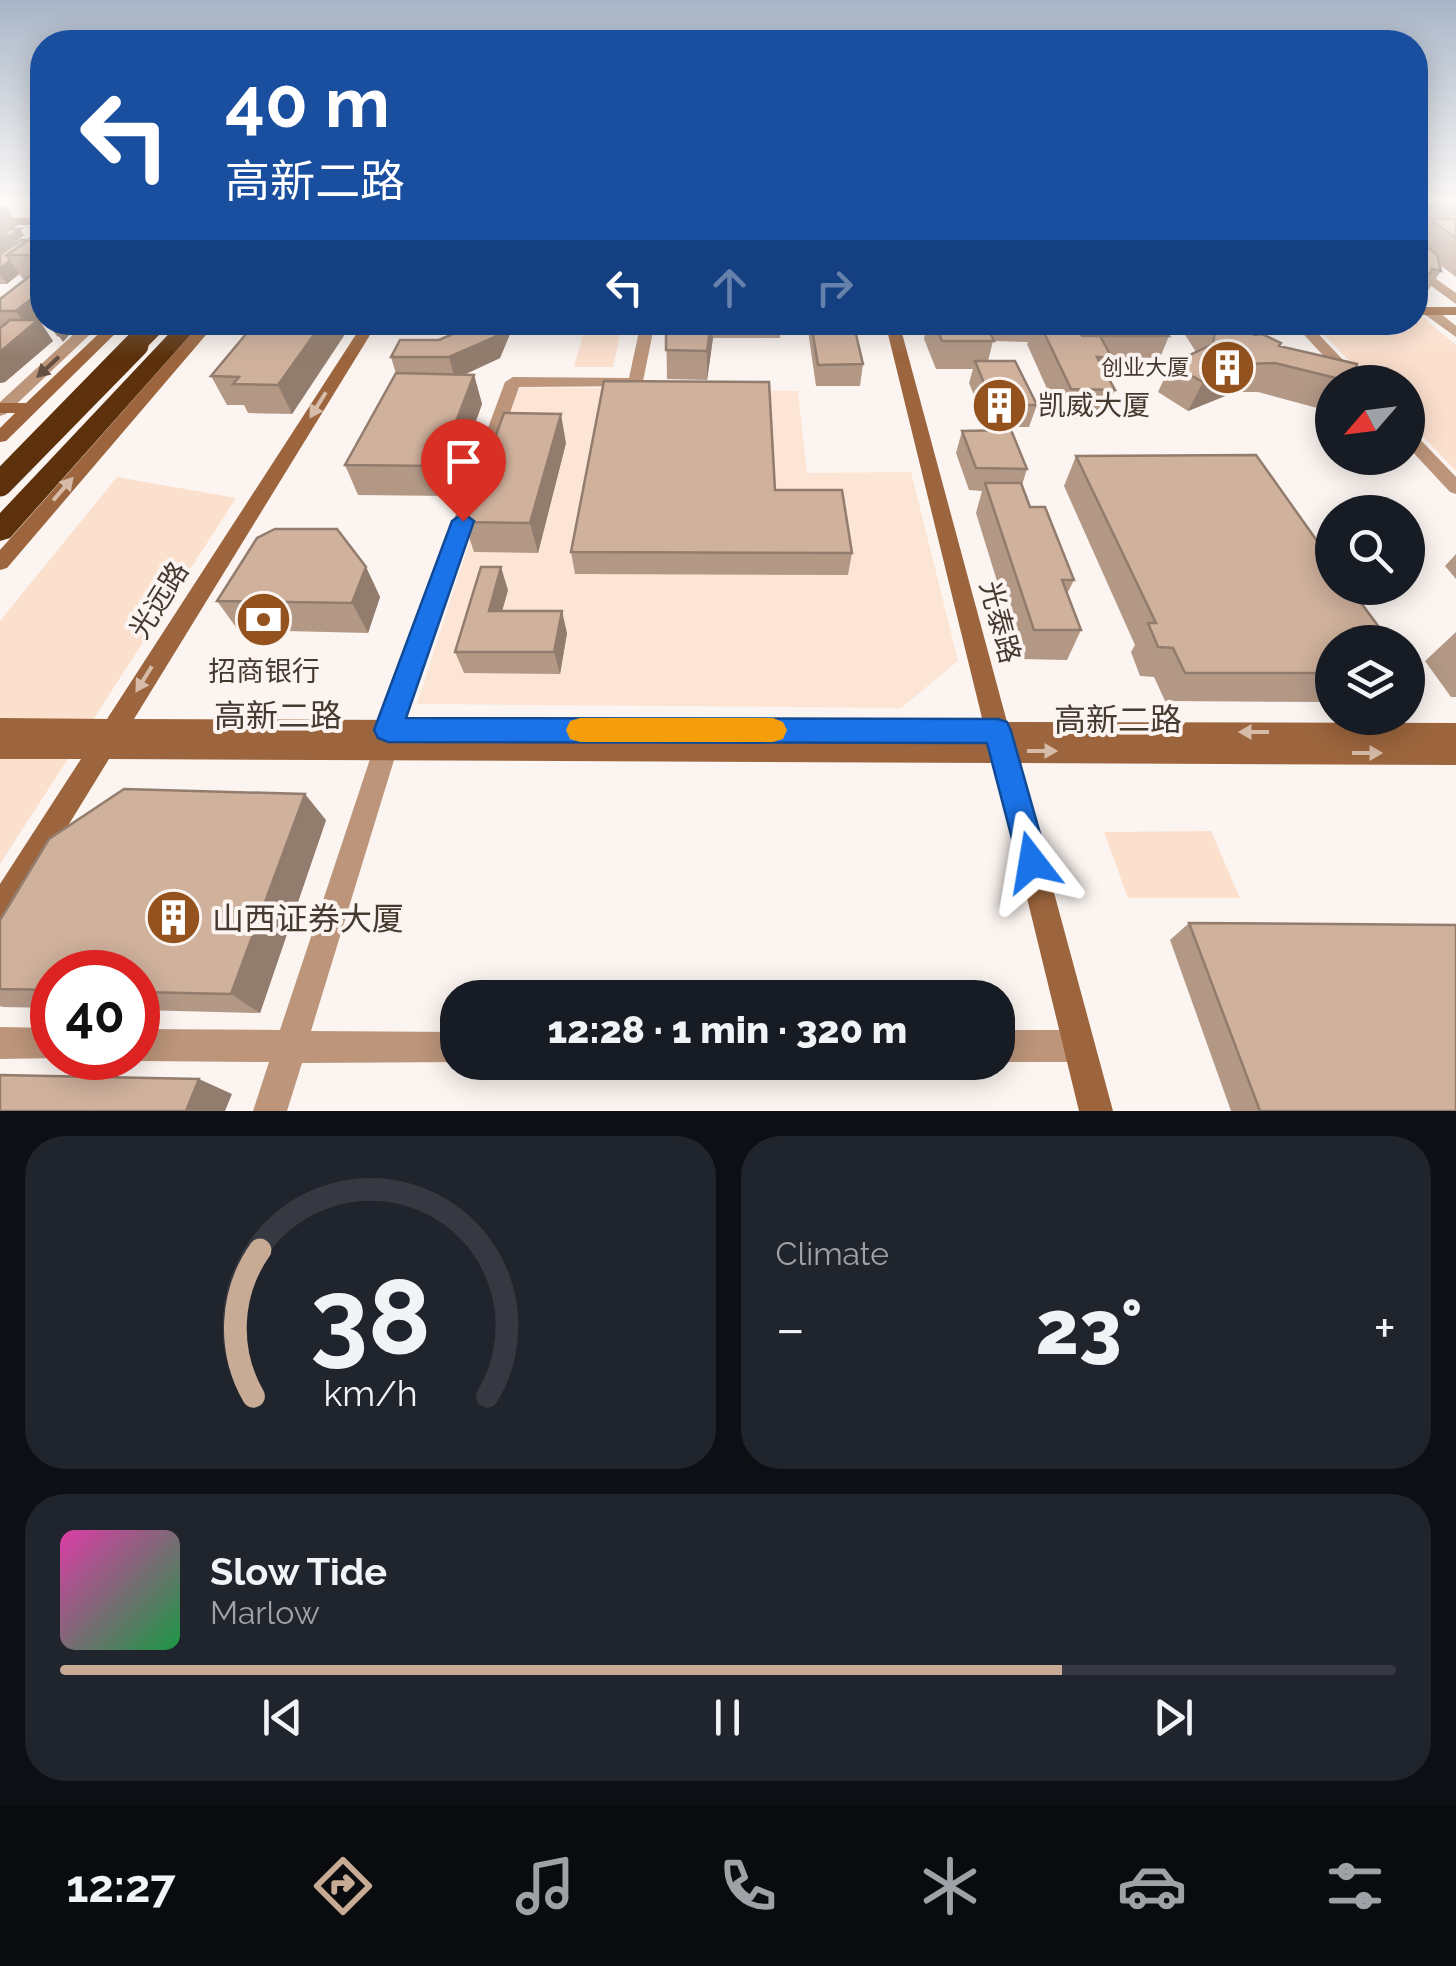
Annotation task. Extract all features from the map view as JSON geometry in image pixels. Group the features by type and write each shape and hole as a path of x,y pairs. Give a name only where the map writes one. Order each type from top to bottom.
{"highway":[{"path":"0,462 129,335"},
{"path":"0,484 145,335"},
{"path":"0,508 180,335"},
{"path":"0,531 181,335"}],"street":[{"path":"1428,278 1456,300"},
{"path":"1428,310 1456,311"},
{"path":"1428,314 1456,333"},
{"path":"1,409 82,335"},
{"path":"0,437 106,335"},
{"path":"0,564 182,335"},
{"name":"光远路","path":"0,910 363,335"},
{"path":"270,1111 387,738 513,382 636,382 645,335"},
{"name":"光泰路","path":"895,335 1096,1111"},
{"path":"1311,335 1340,365"},
{"path":"1,409 30,408"},
{"path":"1425,455 1456,488"},
{"name":"高新二路","path":"0,730 106,739"},
{"name":"高新二路","path":"0,748 106,739 1001,741 1456,734"},
{"name":"高新二路","path":"1001,741 1456,754"},
{"path":"0,1043 30,1044"},
{"path":"160,1046 440,1048"},
{"path":"1015,1046 1079,1046"}],"shaded area":[{"path":"1428,321 1456,345 1456,471 1425,439 1425,365 1353,365 1324,335 1428,335"},
{"path":"583,335 620,335 613,367 574,367"},
{"path":"519,387 798,391 807,473 911,472 958,661 901,708 417,704"},
{"path":"117,477 236,498 0,864 0,621"},
{"path":"1211,831 1240,898 1128,898 1104,832"}],"building":[{"path":"10,253 7,255 10,260 0,269 0,254"},
{"path":"1428,253 1435,253 1441,271 1432,269 1430,274"},
{"path":"30,276 30,300 16,311 0,311 0,299"},
{"path":"10,320 30,320 30,327 0,352 0,328"},
{"path":"245,335 314,335 278,385 233,384 239,377 211,376"},
{"path":"451,335 496,335 449,357 391,357 400,340 439,340"},
{"path":"666,335 709,335 707,351 666,350"},
{"path":"813,335 856,335 863,364 818,365"},
{"path":"939,335 991,335 994,341 942,341"},
{"path":"1045,335 1100,336 1112,358 1097,357 1115,390 1071,389"},
{"path":"1086,335 1169,336 1087,336"},
{"path":"1214,335 1264,335 1281,343 1279,346 1357,364 1315,365 1315,373 1275,363 1250,364 1203,382 1171,364 1213,344"},
{"path":"975,361 1015,361 1037,405 993,405"},
{"path":"396,373 474,375 439,466 345,465"},
{"path":"604,381 769,382 775,490 842,490 852,553 571,552"},
{"path":"504,413 561,414 530,523 464,522"},
{"path":"1011,430 1027,469 976,468 962,431"},
{"path":"1256,455 1315,538 1315,605 1363,605 1377,625 1315,625 1315,673 1185,673 1173,648 1158,647 1148,623 1156,623 1076,456"},
{"path":"985,483 1021,483 1030,507 1045,507 1074,580 1062,580 1081,630 1034,630"},
{"path":"275,529 337,529 366,567 352,603 217,601 257,538"},
{"path":"481,567 501,567 489,611 562,611 554,652 455,652"},
{"name":"山西证券大厦","path":"124,789 305,794 231,994 160,992 160,950 30,950 30,990 0,989 0,920 49,839"},
{"path":"1189,923 1456,925 1456,1111 1260,1111"},
{"path":"0,1075 30,1076 30,1080 199,1079 186,1111 0,1111"}],"slow traffic":[{"path":"580,730 773,730"}],"place":[{"name":"创业大厦","path":"1228,367"},
{"name":"凯威大厦","path":"999,405"},
{"name":"招商银行","path":"264,620"},
{"name":"山西证券大厦","path":"173,918"}],"route":[{"path":"463,521 388,730 998,731 1032,862"}]}
